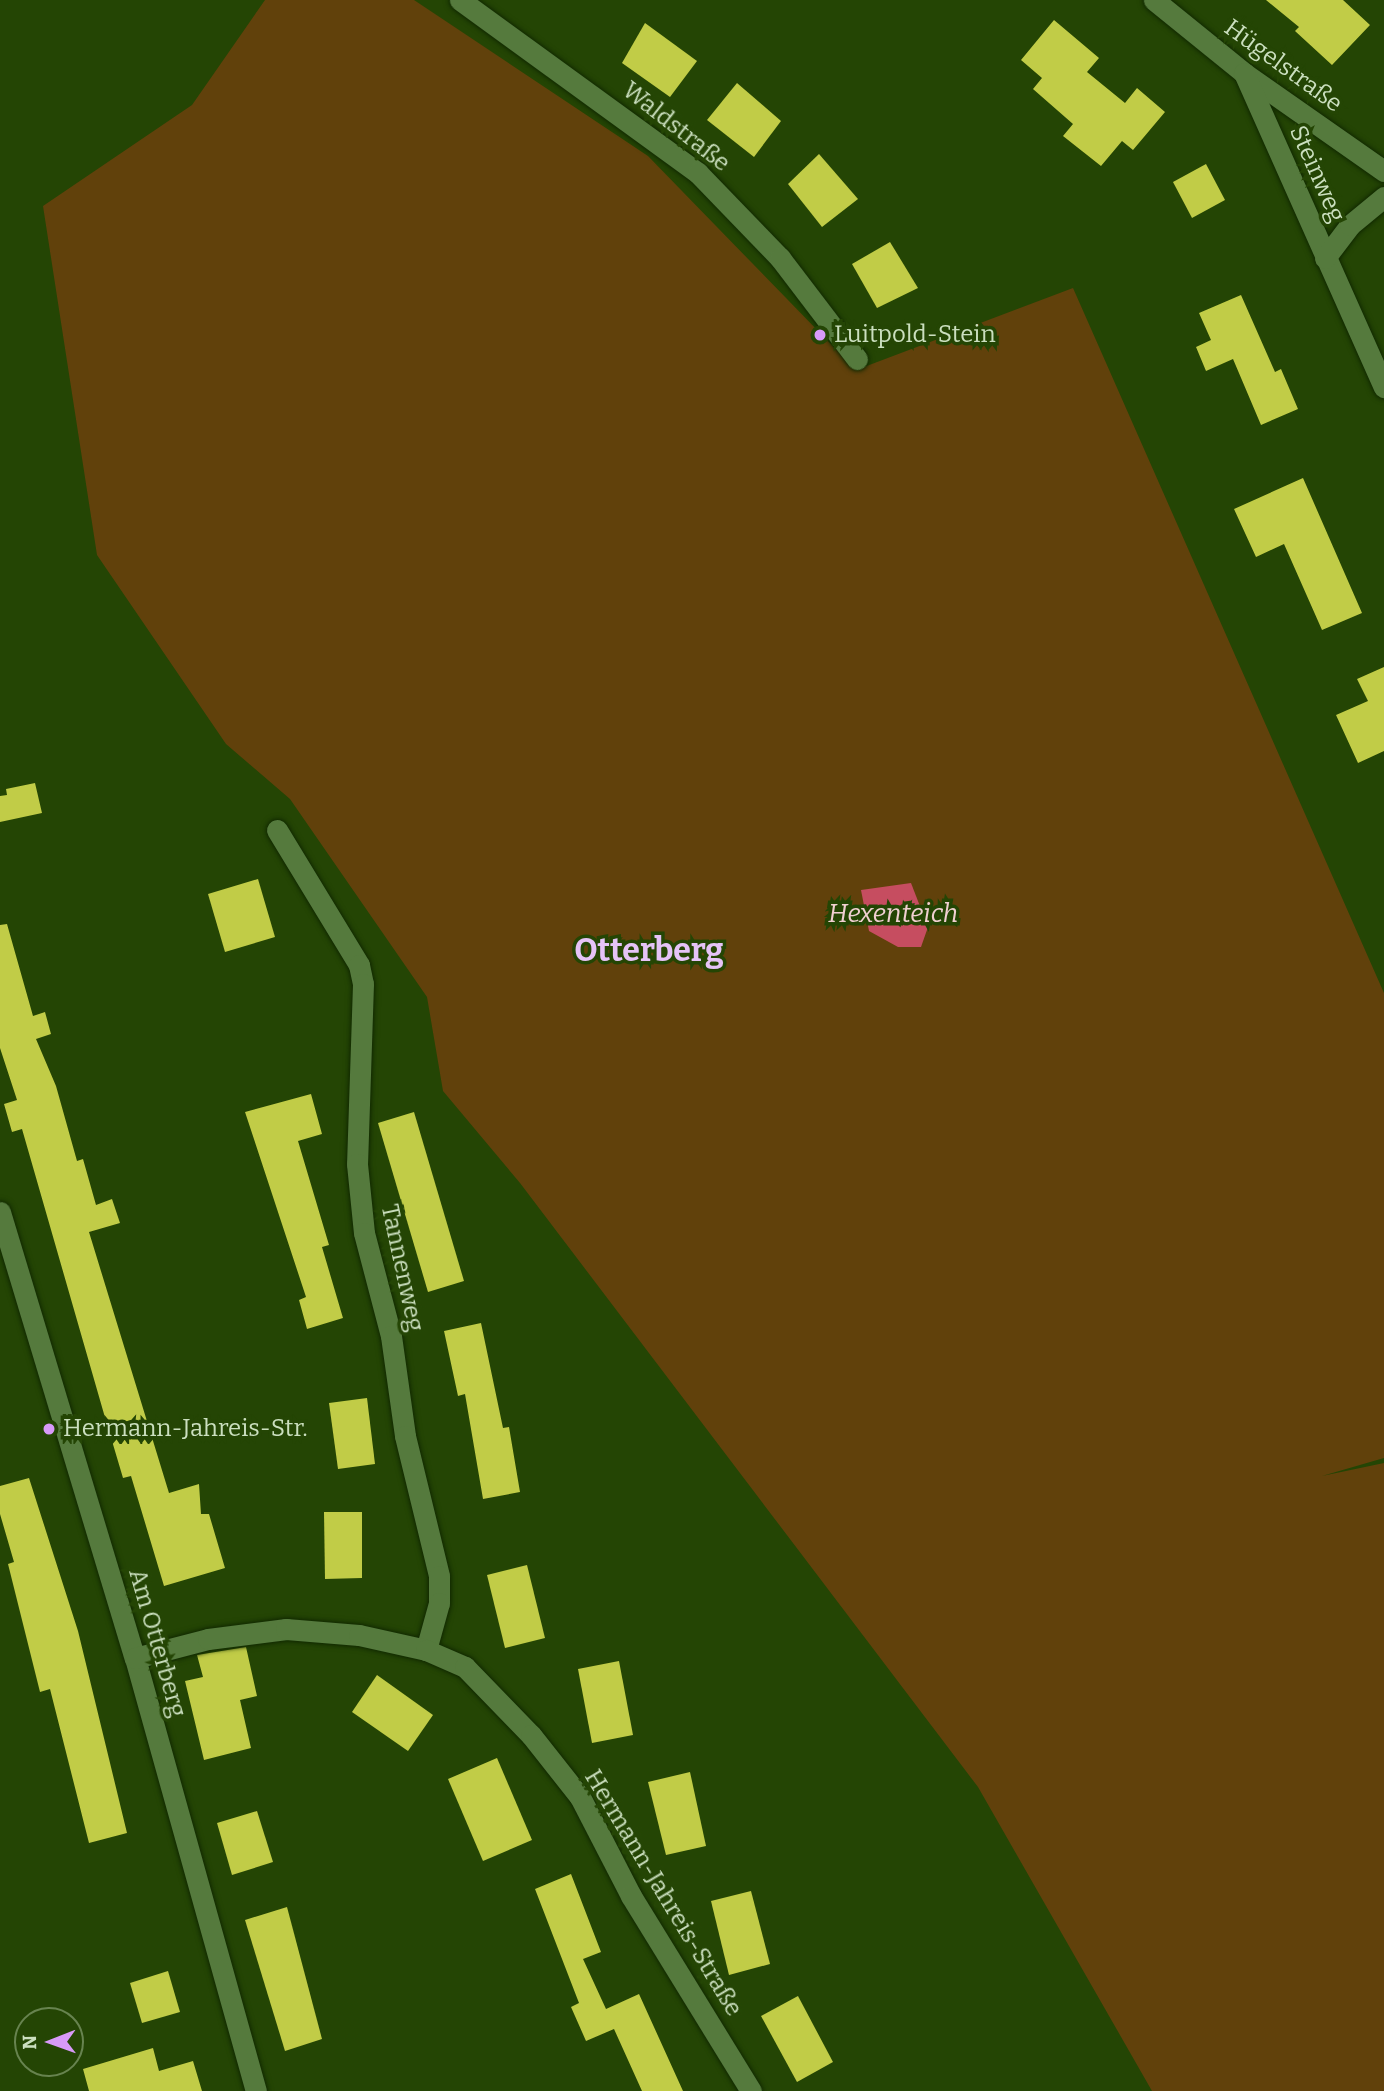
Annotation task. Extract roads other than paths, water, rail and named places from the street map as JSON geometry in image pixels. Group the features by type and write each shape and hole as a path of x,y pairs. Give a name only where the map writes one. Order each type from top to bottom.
{"street":[{"name":"Waldstraße","path":"460,0 698,173 780,258 857,359"},
{"name":"Hügelstraße","path":"1154,0 1244,73 1384,171"},
{"name":"Steinweg","path":"1244,73 1384,387"},
{"name":"Steinweg","path":"1325,258 1350,225 1384,197"},
{"name":"Tannenweg","path":"278,830 359,965 364,1009 360,1192 364,1233 391,1336 405,1436 439,1576 439,1603 426,1650"},
{"name":"Am Otterberg","path":"0,1212 135,1658 256,2091"},
{"name":"Hermann-Jahreis-Straße","path":"135,1658 208,1639 286,1629 359,1635 426,1650 465,1667 531,1735 580,1797 631,1896 751,2091"}],"water":[{"name":"Hexenteich","path":"911,883 928,927 921,947 898,947 869,931 861,890"}],"place":[{"name":"Luitpold-Stein","path":"820,335"},
{"name":"Hermann-Jahreis-Str.","path":"49,1429"}],"district":[{"name":"Otterberg","path":"649,950"}]}
